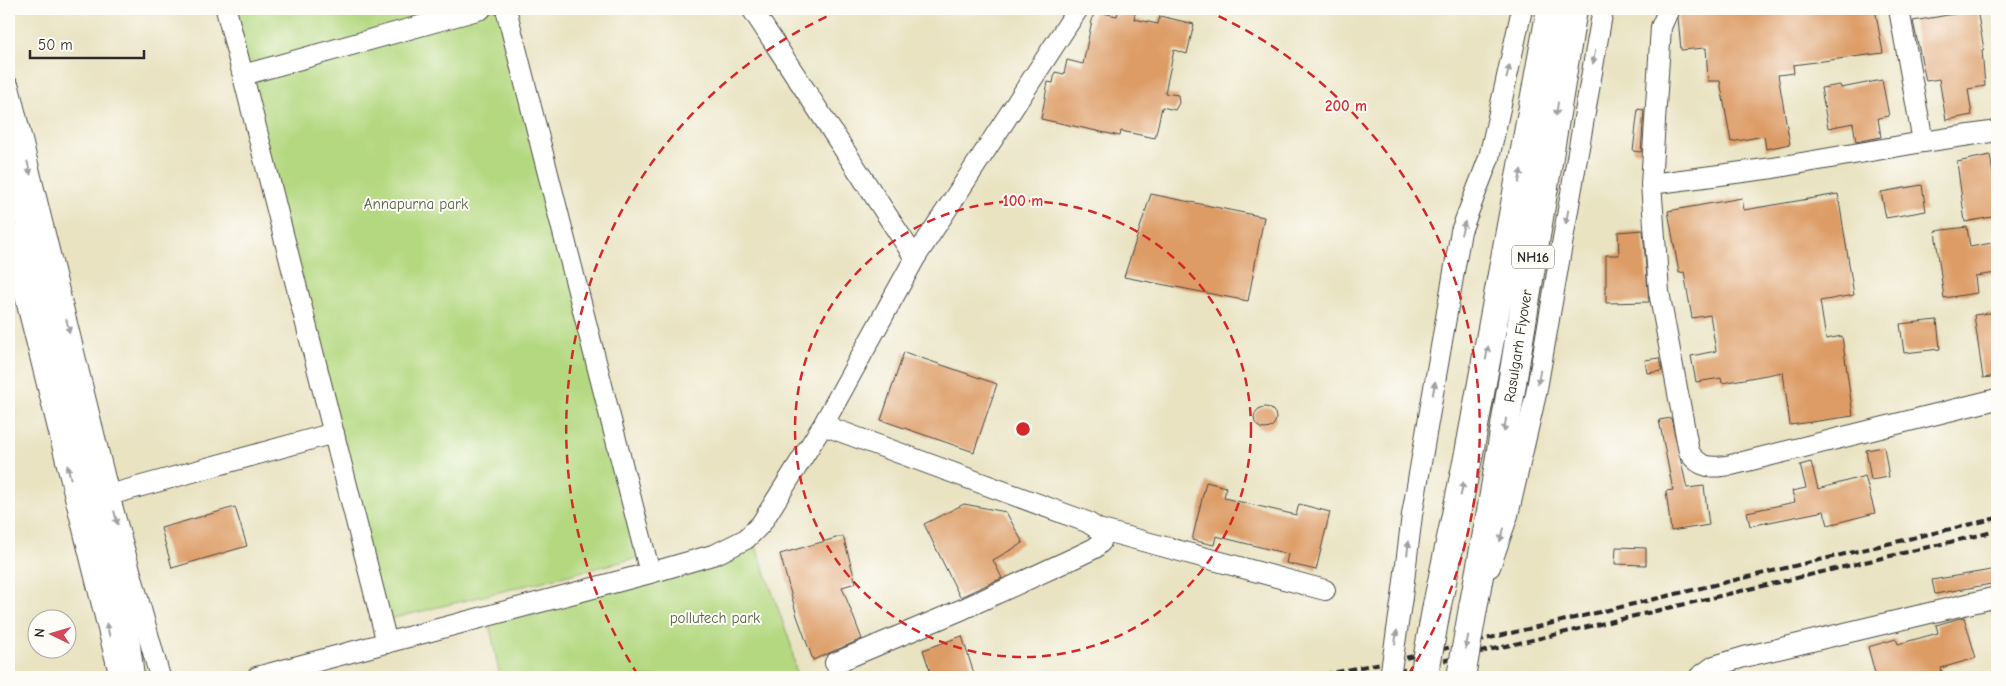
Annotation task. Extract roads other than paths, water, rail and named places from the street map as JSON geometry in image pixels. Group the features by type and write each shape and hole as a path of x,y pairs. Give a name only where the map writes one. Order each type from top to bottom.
{"highway":[{"name":"Rasulgarh Flyover","path":"1424,677 1469,453 1551,9"},
{"name":"Rasulgarh Flyover","path":"1474,601 1492,506 1573,9"},
{"name":"NH16","path":"1461,677 1474,601"}],"street":[{"path":"226,9 387,643"},
{"path":"243,75 480,9"},
{"path":"506,9 599,366 650,573"},
{"path":"752,9 915,258"},
{"path":"257,677 650,573 716,554 746,539 761,524 823,425 915,258 1078,9"},
{"path":"1390,677 1412,515 1462,231 1489,158 1522,9"},
{"path":"1474,601 1494,559 1508,515 1536,394 1603,9"},
{"path":"1669,9 1661,26 1651,184 1659,292 1689,452 1694,460 1706,467 1731,465 1997,399"},
{"path":"1899,9 1923,142"},
{"path":"9,87 109,495 160,677"},
{"path":"1651,184 1774,168 1997,131"},
{"path":"9,156 130,645 142,677"},
{"path":"9,232 120,677"},
{"path":"823,425 1087,522 1098,528 1325,590"},
{"path":"109,495 334,433"},
{"path":"834,663 963,609 1095,548 1100,542 1102,535 1098,528"},
{"path":"1699,677 1714,666 1744,657 1997,597"},
{"path":"130,645 134,677"}],"railway":[{"path":"1312,677 1401,659 1997,518"},
{"path":"1374,677 1997,531"}],"park label":[{"name":"Annapurna park","path":"416,204"},
{"name":"pollutech park","path":"715,618"}]}
